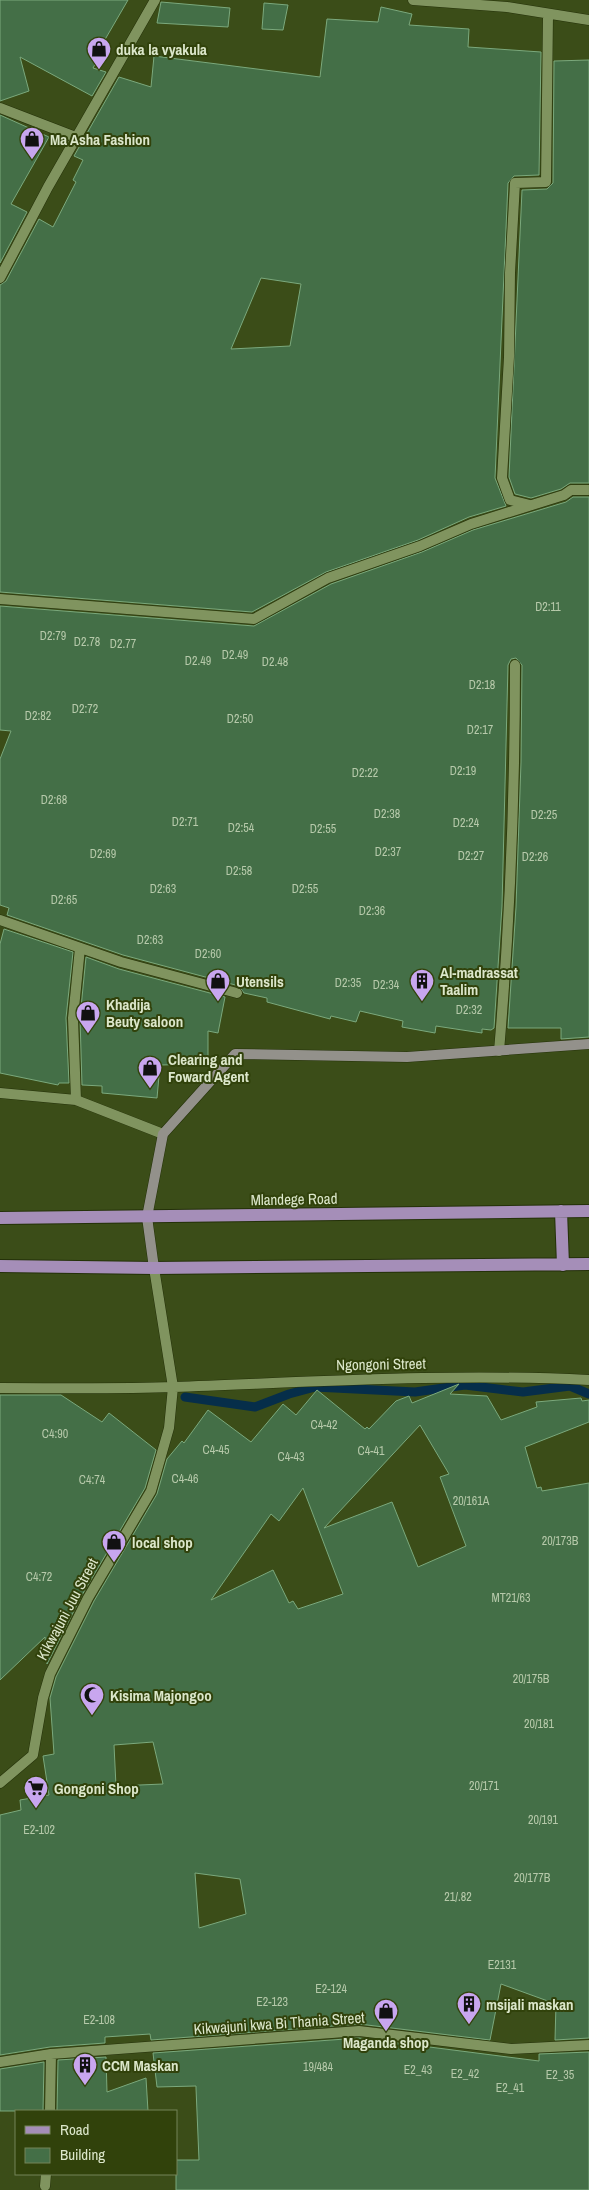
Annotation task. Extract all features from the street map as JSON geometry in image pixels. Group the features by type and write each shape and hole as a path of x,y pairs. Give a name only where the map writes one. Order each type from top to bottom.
{"main road":[{"path":"561,1211 563,1265"},
{"name":"Mlandege Road","path":"0,1218 589,1211"},
{"path":"0,1266 154,1268 589,1264"}],"street":[{"path":"0,278 48,187 78,138 155,0"},
{"path":"413,0 507,3 548,15 589,20"},
{"path":"531,506 510,500 502,478 509,366 510,273 515,183 546,182 548,15"},
{"path":"0,108 78,138"},
{"path":"0,599 254,619 328,578 420,546 471,524 564,495 571,490 589,490"},
{"path":"499,1051 507,952 513,837 515,665"},
{"path":"0,920 121,962 237,993"},
{"path":"76,1100 73,1018 80,948"},
{"path":"154,1268 147,1217 163,1134 235,1054 407,1057 589,1044"},
{"path":"0,1093 76,1100 163,1134"},
{"name":"Kikwajuni Juu Street","path":"0,1783 33,1755 43,1698 50,1674 88,1598 151,1491 169,1428 173,1387 154,1268"},
{"name":"Ngongoni Street","path":"0,1388 173,1387 279,1381 408,1378 589,1380"},
{"name":"Kikwajuni kwa Bi Thania Street","path":"0,2062 51,2054 360,2031 511,2049 589,2045"},
{"path":"50,2110 51,2054"},
{"path":"45,2186 46,2175"}],"building":[{"path":"0,0 128,0 96,55 99,57 93,68 106,72 92,96 20,57 29,91 0,101"},
{"path":"161,2 230,8 228,27 157,23"},
{"path":"264,3 288,5 283,30 262,29"},
{"path":"381,7 412,14 409,25 469,29 468,47 541,52 539,175 514,176 508,183 495,478 506,506 469,517 418,540 326,572 252,612 0,592 0,285 6,281 39,219 53,227 76,182 73,180 83,160 74,156 119,77 151,87 154,56 320,77 327,19 378,22","holes":["261,278 301,284 290,346 231,349"]},
{"path":"589,60 589,483 570,483 561,489 531,498 515,494 509,477 522,190 547,189 553,183 554,61"},
{"path":"0,115 49,137 11,204 27,212 0,263"},
{"path":"573,497 589,497 589,1037 561,1039 561,1028 508,1028 516,907 521,762 522,665 516,658 511,659 508,665 502,906 494,1028 491,1030 482,1029 482,1033 436,1026 435,1033 402,1027 403,1021 360,1011 356,1022 331,1016 330,1019 267,1002 267,998 244,993 239,986 123,955 7,915 9,908 0,905 0,759 11,731 0,730 0,606 254,626 331,584 422,552 473,530 566,502"},
{"path":"4,929 73,952 66,1018 69,1083 59,1083 58,1085 0,1073 0,944"},
{"path":"86,957 119,969 225,997 218,1033 208,1031 208,1064 160,1065 157,1098 102,1093 102,1086 82,1085 80,1018"},
{"path":"459,1384 450,1394 487,1396 501,1420 537,1407 536,1402 581,1398 582,1401 589,1400 589,1422 525,1447 537,1488 541,1487 542,1491 589,1483 589,2038 555,2040 556,2004 501,1984 490,2040 359,2024 151,2040 150,2034 105,2037 105,2043 50,2047 0,2055 0,1815 21,1810 20,1800 49,1795 43,1756 54,1754 50,1698 56,1677 94,1601 157,1494 167,1459 182,1441 184,1443 208,1410 251,1442 283,1404 296,1415 317,1390 365,1429 367,1427 369,1429 396,1401 409,1396 412,1403","holes":["420,1425 449,1474 440,1477 466,1546 418,1567 392,1502 324,1528","303,1488 343,1594 298,1609 293,1601 289,1603 273,1570 211,1600 271,1514 279,1521","153,1742 163,1784 116,1786 114,1745","195,1873 240,1879 246,1914 199,1928"]},
{"path":"0,1395 61,1395 102,1422 109,1413 156,1450 145,1488 82,1595 47,1664 45,1637 0,1680"},
{"path":"359,2038 539,2061 539,2054 589,2052 589,2190 176,2190 178,2160 199,2160 196,2086 157,2087 153,2053"},
{"name":"CCM Maskan","path":"106,2057 107,2092 146,2078 148,2110 57,2110 58,2060"},
{"path":"44,2062 43,2110 0,2111 0,2069"}],"waterway":[{"path":"185,1397 255,1407 289,1394 315,1387 415,1392 465,1385 523,1392 570,1386 589,1394"}],"place":[{"name":"duka la vyakula","path":"99,70"},
{"name":"Ma Asha Fashion","path":"32,160"},
{"name":"Utensils","path":"218,1002"},
{"name":"Al-madrassat Taalim","path":"422,1002"},
{"name":"Khadija Beuty saloon","path":"88,1034"},
{"name":"Clearing and Foward Agent","path":"150,1089"},
{"name":"local shop","path":"114,1563"},
{"name":"Kisima Majongoo","path":"92,1716"},
{"name":"Gongoni Shop","path":"36,1809"},
{"name":"msijali maskan","path":"469,2025"},
{"name":"Maganda shop","path":"386,2032"},
{"name":"CCM Maskan","path":"85,2086"}]}
